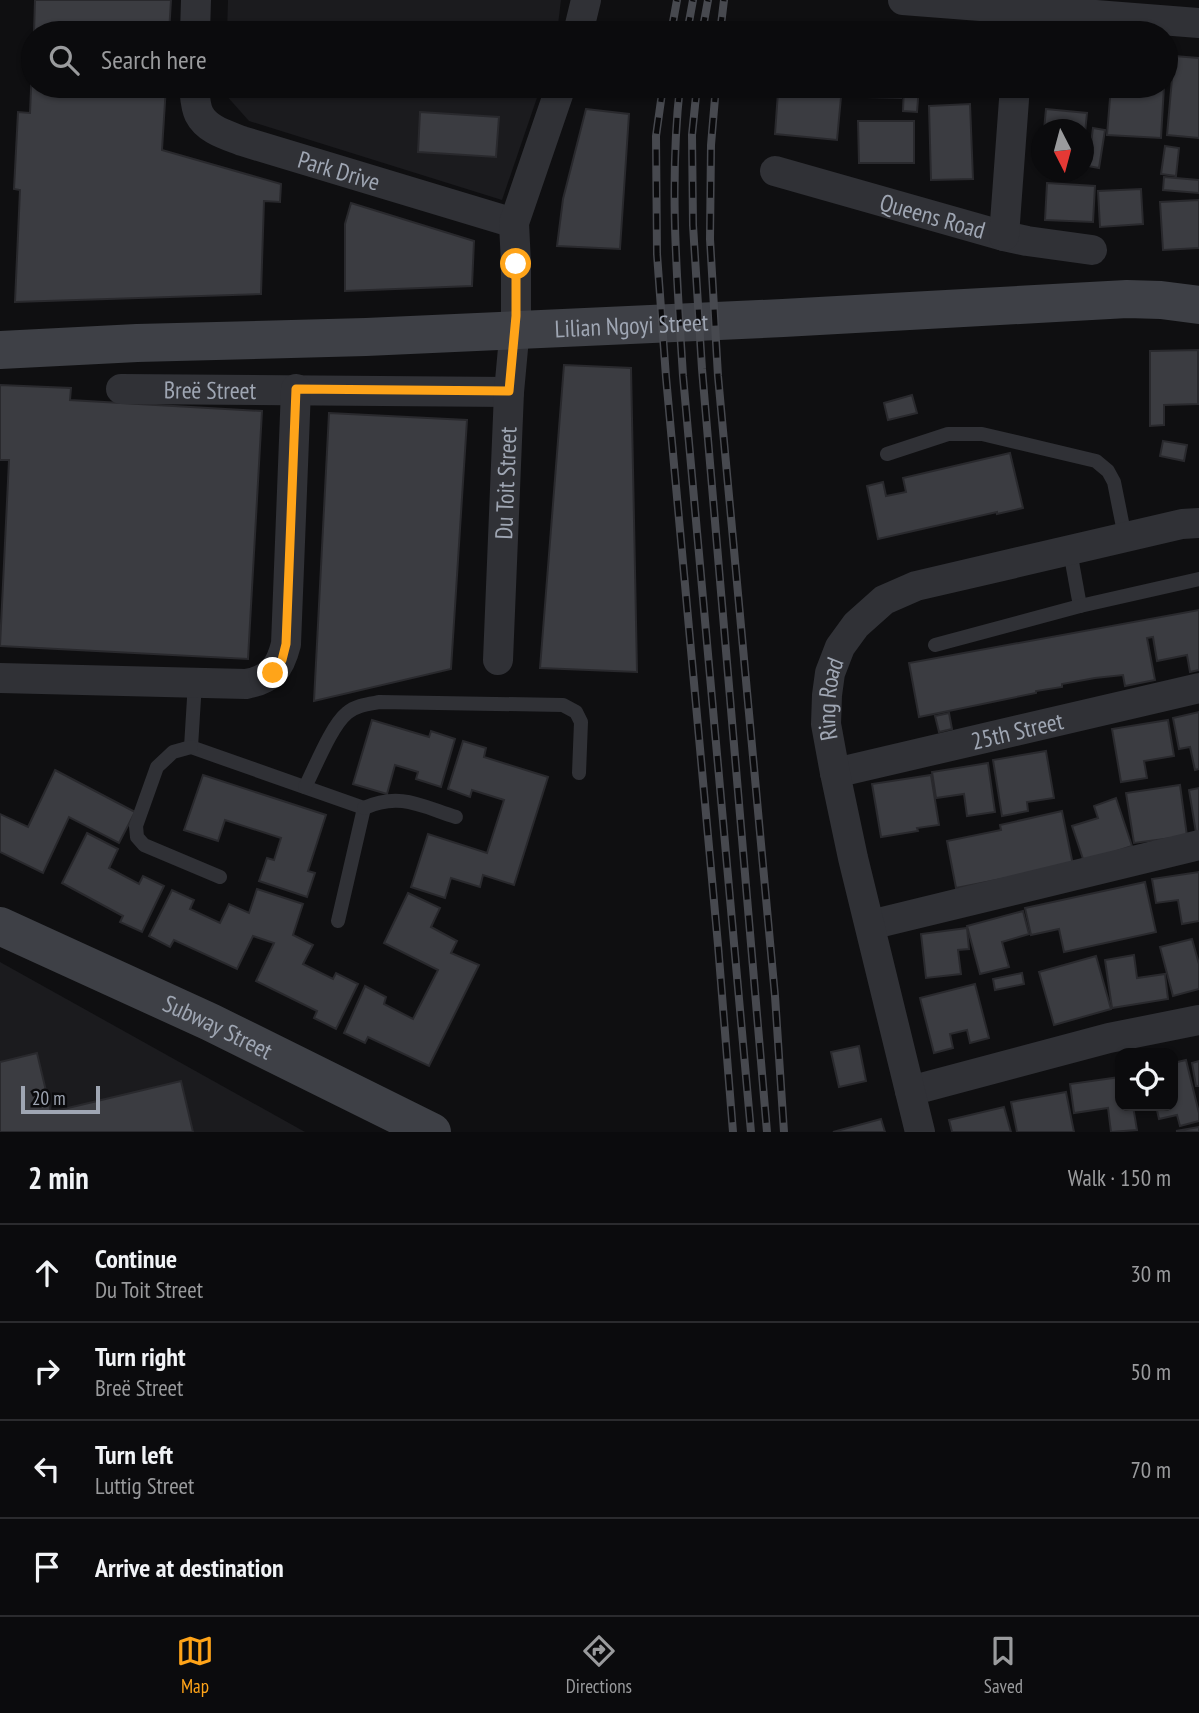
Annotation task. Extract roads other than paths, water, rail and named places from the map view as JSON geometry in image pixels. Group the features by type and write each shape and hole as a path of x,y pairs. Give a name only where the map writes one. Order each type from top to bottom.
{"street":[{"path":"195,21 196,0"},
{"path":"581,21 586,0"},
{"path":"903,0 1021,14 1159,21"},
{"path":"1178,22 1199,23"},
{"name":"Park Drive","path":"196,98 199,113 208,125 221,133 514,223"},
{"path":"514,223 557,98"},
{"path":"1004,236 1015,98"},
{"name":"Queens Road","path":"775,171 1004,236 1092,250"},
{"name":"Du Toit Street","path":"498,660 509,391 516,316 514,223"},
{"name":"Lilian Ngoyi Street","path":"0,350 137,343 380,337 1127,299 1199,305"},
{"name":"Breë Street","path":"121,389 509,391"},
{"path":"0,678 246,684 260,682 273,673 282,660 286,644 296,389"},
{"name":"Ring Road","path":"920,1132 835,773 827,724 827,695 839,647 856,625 884,600 916,586 1182,524 1199,523"},
{"name":"25th Street","path":"835,773 1199,688"},
{"path":"870,925 1199,845"},
{"name":"Subway Street","path":"0,926 210,1022 432,1132"},
{"path":"910,1091 1109,1038 1199,1020"}],"lane":[{"path":"887,454 948,434 982,434 1096,461 1108,471 1114,482 1125,537"},
{"path":"1070,551 1080,606"},
{"path":"935,645 1080,606 1199,579"},
{"path":"191,747 195,682"},
{"path":"305,788 336,726 347,713 362,705 380,702 563,705 576,712 581,722 579,773"},
{"path":"220,877 144,845 137,837 136,826 158,767 173,752 191,747 364,808 377,803 402,800 456,817"},
{"path":"338,920 364,808"}],"railway":[{"path":"673,21 677,0"},
{"path":"689,21 693,0"},
{"path":"704,21 708,0"},
{"path":"721,21 724,0"},
{"path":"661,98 656,136 657,254 733,1132"},
{"path":"679,98 675,195 683,376 751,1132"},
{"path":"696,98 692,135 693,225 702,369 767,1132"},
{"path":"715,98 711,145 710,239 718,376 775,996 784,1132"}]}
